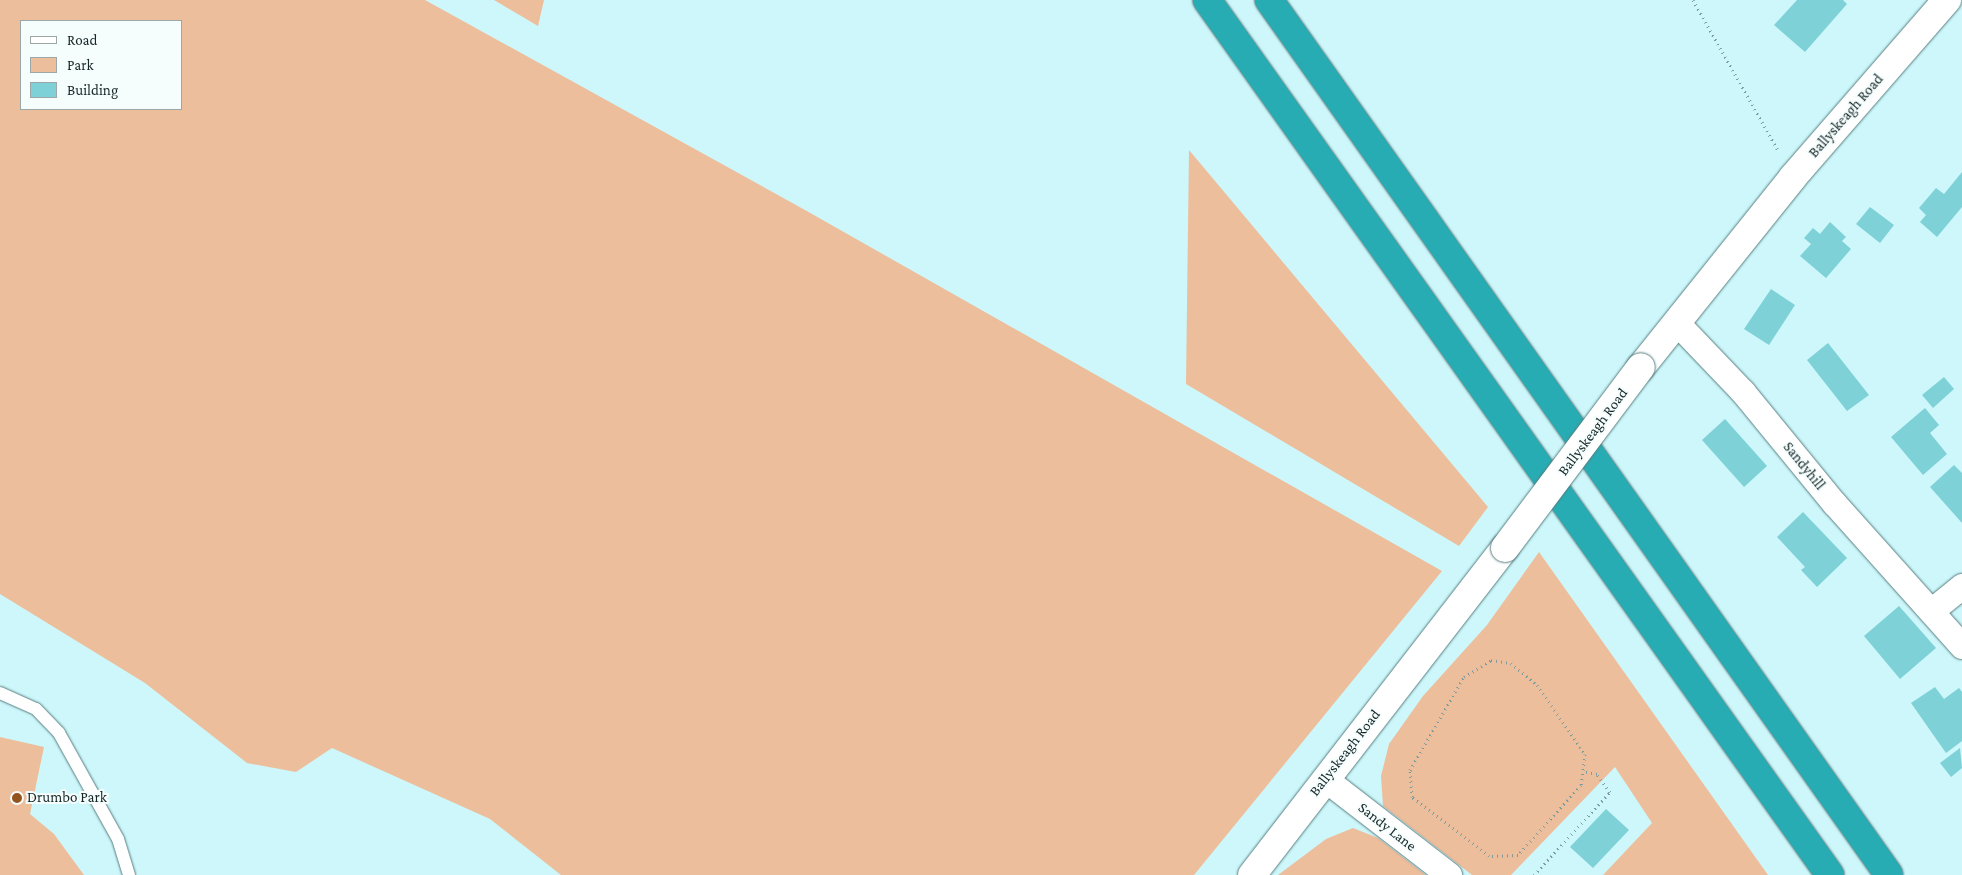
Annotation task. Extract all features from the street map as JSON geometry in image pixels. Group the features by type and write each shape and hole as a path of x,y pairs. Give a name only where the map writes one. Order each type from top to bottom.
{"highway":[{"path":"1207,0 1830,875"},
{"path":"1269,0 1889,875"}],"main road":[{"name":"Ballyskeagh Road","path":"1252,875 1505,548 1676,322 1793,177 1947,0"}],"street":[{"name":"Sandyhill","path":"1676,322 1743,392 1834,504 1962,646"},
{"path":"1931,611 1962,586"},
{"name":"Sandy Lane","path":"1325,779 1449,875"}],"lane":[{"path":"0,693 36,709 59,733 118,839 129,875"}],"path":[{"path":"1693,0 1793,177"},
{"path":"1491,660 1511,663 1537,685 1586,754 1583,772 1581,785 1518,855 1489,856 1412,797 1410,770 1464,677 1491,660"},
{"path":"1534,875 1610,792 1597,774 1583,772"}],"green space":[{"path":"0,0 425,0 805,210 1442,571 1194,875 561,875 490,819 332,748 296,772 247,763 145,683 0,594"},
{"path":"494,0 544,0 538,26"},
{"path":"1189,150 1488,507 1459,546 1186,384"},
{"path":"1539,552 1768,875 1603,875 1652,823 1615,767 1511,875 1472,875 1383,806 1381,776 1389,744 1423,696 1487,625"},
{"name":"Drumbo Park","path":"0,737 44,747 30,814 54,834 84,875 0,875"},
{"path":"1353,828 1378,838 1426,875 1278,875 1326,839"}],"building":[{"path":"1797,0 1843,0 1847,4 1805,52 1774,25"},
{"path":"1962,172 1962,207 1937,237 1920,222 1926,215 1919,208 1936,188 1944,194"},
{"path":"1870,207 1894,225 1880,243 1856,224"},
{"path":"1830,222 1846,237 1842,241 1851,249 1826,278 1800,256 1811,244 1804,238 1813,228 1820,234"},
{"path":"1771,289 1795,305 1769,345 1744,329"},
{"path":"1828,343 1869,395 1847,411 1807,360"},
{"path":"1944,377 1954,389 1933,408 1922,395"},
{"path":"1925,408 1939,425 1930,433 1947,454 1923,475 1891,437"},
{"path":"1725,419 1767,466 1744,487 1702,440"},
{"path":"1954,465 1962,473 1962,523 1930,487"},
{"path":"1803,512 1847,558 1817,587 1801,570 1805,567 1777,537"},
{"path":"1899,606 1936,648 1900,679 1864,636"},
{"path":"1935,687 1944,699 1959,688 1962,692 1962,741 1946,753 1911,703"},
{"path":"1960,748 1962,768 1951,777 1940,763"},
{"path":"1606,809 1629,830 1593,868 1570,847"}],"place":[{"name":"Drumbo Park","path":"17,798"}]}
